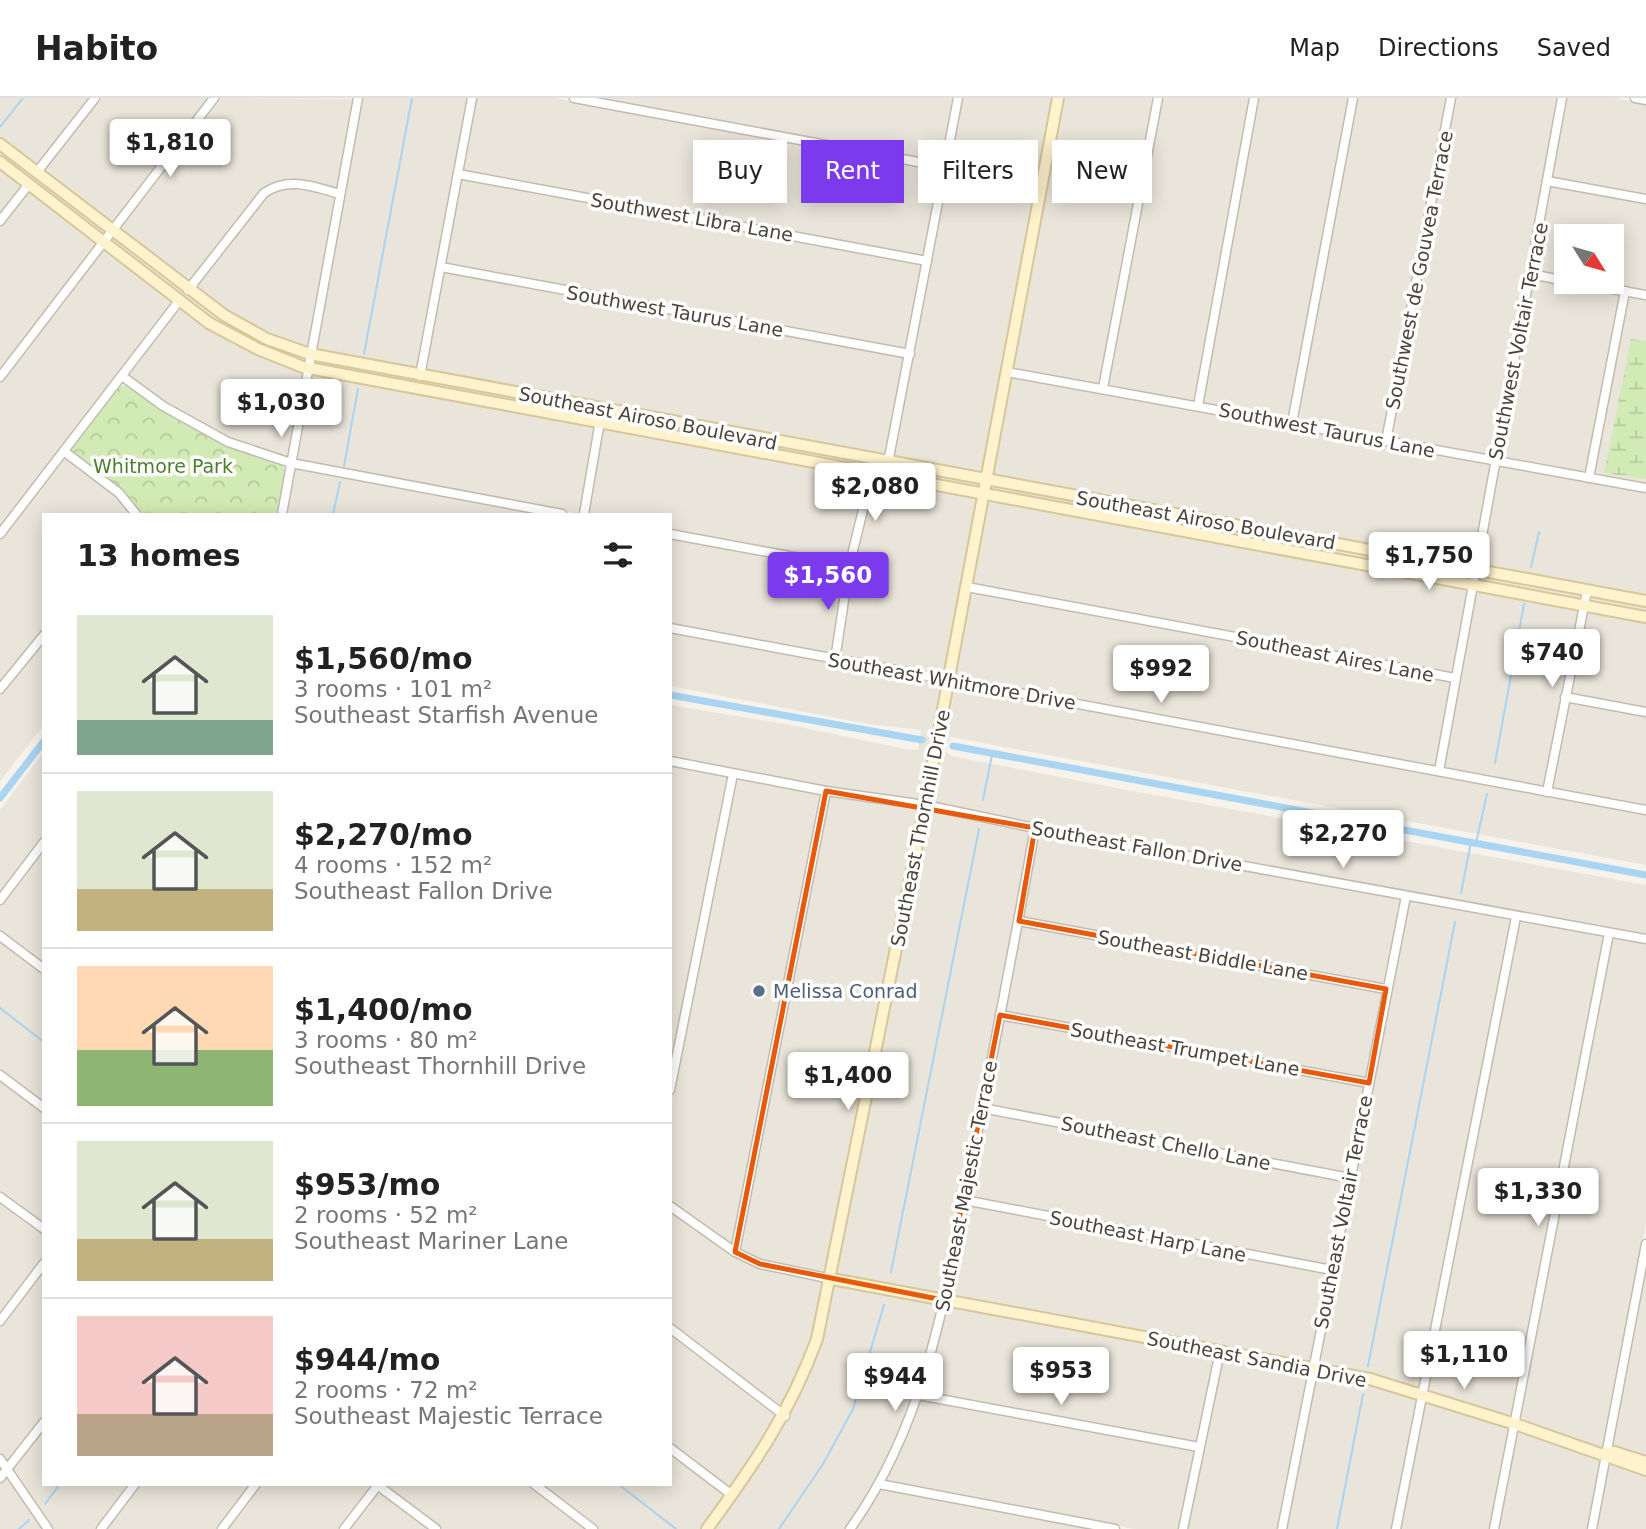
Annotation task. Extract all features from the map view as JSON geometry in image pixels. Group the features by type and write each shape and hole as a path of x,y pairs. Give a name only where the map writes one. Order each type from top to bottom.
{"main road":[{"name":"Southeast Thornhill Drive","path":"707,1529 763,1453 785,1416 801,1383 817,1339 832,1279 967,587 1058,98"},
{"name":"Southeast Airoso Boulevard","path":"0,144 188,290 242,326 310,354 888,463 1646,601"},
{"name":"Southeast Airoso Boulevard","path":"0,162 179,301 234,337 283,361 464,399 1646,617"},
{"path":"464,399 466,384"},
{"name":"Southeast Sandia Drive","path":"832,1279 1313,1366 1423,1394 1646,1470"},
{"name":"Southeast Sandia Drive","path":"1605,1454 1614,1452 1646,1462"}],"street":[{"path":"37,172 95,98"},
{"path":"0,377 214,98"},
{"path":"282,513 358,98"},
{"path":"420,376 472,98"},
{"path":"574,98 918,162"},
{"path":"950,140 958,98"},
{"path":"1103,388 1158,98"},
{"path":"1198,406 1254,98"},
{"path":"1292,423 1353,98"},
{"name":"Southwest de Gouvea Terrace","path":"1386,441 1451,98"},
{"name":"Southwest Voltair Terrace","path":"1474,584 1562,98"},
{"path":"1635,98 1646,100"},
{"name":"Southwest Libra Lane","path":"458,174 927,261"},
{"path":"1548,181 1646,199"},
{"path":"188,290 264,193 275,186 294,183 340,194"},
{"path":"0,221 29,184"},
{"path":"888,463 938,203"},
{"name":"Southwest Taurus Lane","path":"440,268 910,354"},
{"path":"1531,274 1554,279"},
{"path":"1589,478 1625,291 1646,295"},
{"path":"0,534 179,301"},
{"name":"Southwest Taurus Lane","path":"1007,372 1646,488"},
{"path":"122,376 163,406 228,442 291,463 557,513"},
{"path":"584,513 602,410"},
{"path":"65,452 119,494 135,513"},
{"path":"835,660 849,567 873,473"},
{"path":"672,534 849,567"},
{"path":"1439,771 1474,584"},
{"name":"Southeast Aires Lane","path":"967,587 1455,678"},
{"path":"1547,792 1587,590"},
{"name":"Southeast Whitmore Drive","path":"672,628 1646,810"},
{"path":"0,689 42,637"},
{"path":"1565,697 1646,712"},
{"name":"Southeast Fallon Drive","path":"672,761 827,791 925,805 1035,828 1646,939"},
{"path":"672,1080 733,774"},
{"path":"735,1252 827,791"},
{"name":"Southeast Majestic Terrace","path":"850,1529 879,1483 918,1395 932,1352 1019,921 1035,828"},
{"path":"0,900 42,845"},
{"name":"Southeast Voltair Terrace","path":"1282,1529 1406,896"},
{"path":"1396,1529 1516,917"},
{"name":"Southeast Biddle Lane","path":"1019,921 1387,989"},
{"path":"1494,1529 1609,933"},
{"path":"0,936 42,968"},
{"name":"Southeast Trumpet Lane","path":"1000,1015 1369,1083"},
{"path":"0,1075 42,1106"},
{"name":"Southeast Chello Lane","path":"982,1108 1350,1178"},
{"path":"0,1197 42,1228"},
{"name":"Southeast Harp Lane","path":"964,1200 1332,1270"},
{"name":"Southeast Sandia Drive","path":"672,1207 735,1252 760,1264 832,1279"},
{"path":"1592,1529 1646,1244"},
{"path":"0,1321 42,1266"},
{"path":"672,1330 785,1416"},
{"path":"1183,1529 1220,1351"},
{"path":"918,1395 1199,1447"},
{"path":"0,1478 42,1425"},
{"path":"672,1450 732,1495"},
{"path":"0,1459 48,1529"},
{"path":"879,1483 1115,1529"},
{"path":"101,1529 133,1486"},
{"path":"222,1529 254,1486"},
{"path":"344,1529 376,1486"},
{"path":"380,1486 436,1529"},
{"path":"537,1486 593,1529"}],"highlighted area":[{"path":"826,791 1035,828 1019,921 1386,989 1369,1083 1000,1015 943,1300 760,1264 735,1252"}],"shaded area":[{"path":"0,98 90,98 36,167 0,140"},
{"path":"100,98 209,98 111,226 42,172"},
{"path":"219,98 354,99 337,190 295,179 272,183 261,190 187,284 117,231"},
{"path":"363,98 468,98 417,371 315,351"},
{"path":"476,98 555,98 780,140 693,140 693,203 787,203 787,141 801,144 801,203 904,203 904,163 918,166 918,203 934,203 924,256 462,171"},
{"path":"594,98 954,98 946,140 918,140 918,159 904,156 904,140 819,140"},
{"path":"962,98 1054,98 1038,183 1038,140 954,140"},
{"path":"1062,98 1154,98 1146,140 1054,140"},
{"path":"1162,98 1250,98 1195,402 1108,385 1142,203 1152,203 1152,151"},
{"path":"1258,98 1349,98 1289,419 1202,403"},
{"path":"1357,98 1447,98 1383,437 1297,421"},
{"path":"1455,98 1558,98 1492,457 1391,439"},
{"path":"1566,98 1614,98 1646,104 1646,195 1552,178"},
{"path":"0,149 107,231 103,236 0,158"},
{"path":"1052,152 1052,203 1134,203 1100,384 1012,369"},
{"path":"0,166 23,184 0,215"},
{"path":"461,178 923,263 907,350 445,265"},
{"path":"1551,185 1646,202 1646,291 1624,287 1624,224 1554,224 1554,275 1535,271"},
{"path":"294,186 336,197 307,349 244,323 194,289 267,196 276,189"},
{"path":"30,189 99,242 0,371 0,227"},
{"path":"942,203 1034,203 983,476 893,460"},
{"path":"113,236 189,295 306,356 304,364 284,357 211,320 109,241"},
{"path":"105,247 174,301 0,528 0,384"},
{"path":"444,272 906,357 885,458 424,373"},
{"path":"1534,278 1554,282 1554,294 1620,294 1586,474 1500,459"},
{"path":"1628,296 1646,299 1646,341 1631,340 1604,473 1646,479 1646,485 1594,475"},
{"path":"181,306 303,371 288,458 229,439 165,403 127,376"},
{"path":"313,358 462,387 461,394 312,366"},
{"path":"311,373 595,427 580,513 295,460"},
{"path":"1010,376 1491,465 1473,563 991,478"},
{"path":"469,388 598,412 597,420 468,396"},
{"path":"606,414 982,483 981,490 604,422"},
{"path":"603,429 868,476 846,563 672,531 672,513 588,513"},
{"path":"66,457 117,496 130,513 42,513 42,632 0,683 0,540"},
{"path":"1499,466 1646,492 1646,598 1481,565"},
{"path":"294,467 538,513 286,513"},
{"path":"876,477 979,497 946,676 840,657 853,568"},
{"path":"989,485 1472,571 1470,580 988,492"},
{"path":"987,499 1469,587 1452,674 971,584"},
{"path":"672,538 845,570 832,656 672,625"},
{"path":"1480,572 1582,593 1581,601 1478,581"},
{"path":"1477,588 1580,608 1543,788 1443,768"},
{"path":"970,591 1451,681 1436,767 953,678"},
{"path":"1590,595 1646,605 1646,613 1589,603"},
{"path":"1587,610 1646,620 1646,709 1570,694"},
{"path":"672,632 944,683 922,801 827,788 672,758 672,705 918,750 921,730 868,724 672,686"},
{"path":"42,642 42,728 0,781 0,695"},
{"path":"952,685 1646,814 1646,865 950,737 945,751 951,756 1111,787 1646,885 1646,935 929,802"},
{"path":"1568,701 1646,716 1646,807 1551,789"},
{"path":"42,754 42,839 0,893 0,810"},
{"path":"672,765 729,777 672,1060"},
{"path":"736,778 822,794 733,1246 672,1203 672,1099"},
{"path":"830,795 920,808 829,1274 761,1260 740,1250"},
{"path":"928,809 1031,831 940,1296 836,1276"},
{"path":"1039,832 1402,899 1383,985 1023,919"},
{"path":"42,851 42,963 0,931 0,906"},
{"path":"1410,900 1511,919 1419,1389 1317,1364"},
{"path":"1519,921 1605,936 1512,1419 1427,1391"},
{"path":"1022,926 1382,992 1366,1079 1004,1012"},
{"path":"1612,937 1646,943 1646,1224 1602,1449 1520,1421"},
{"path":"0,940 42,972 42,1102 0,1071"},
{"path":"1003,1019 1365,1086 1347,1174 986,1105"},
{"path":"0,1079 42,1111 42,1224 0,1192"},
{"path":"985,1112 1345,1181 1329,1266 968,1197"},
{"path":"0,1201 42,1232 42,1259 0,1314"},
{"path":"967,1204 1328,1273 1309,1362 948,1297"},
{"path":"672,1211 731,1255 827,1281 814,1338 783,1410 672,1325"},
{"path":"1646,1264 1646,1458 1610,1449"},
{"path":"42,1272 42,1419 7,1464 0,1453 0,1327"},
{"path":"835,1283 939,1303 916,1391 876,1479 845,1529 712,1529 766,1456 790,1416 821,1341"},
{"path":"947,1304 1215,1354 1196,1443 924,1393"},
{"path":"672,1334 780,1416 731,1490 672,1446"},
{"path":"1223,1356 1308,1369 1278,1529 1187,1529"},
{"path":"1316,1371 1418,1396 1392,1529 1286,1529"},
{"path":"1426,1398 1511,1426 1490,1529 1400,1529"},
{"path":"921,1400 1194,1450 1179,1529 1134,1529 884,1481"},
{"path":"1518,1428 1601,1456 1589,1529 1498,1529"},
{"path":"42,1432 42,1486 128,1486 96,1529 53,1529 12,1470"},
{"path":"672,1455 726,1496 702,1529 599,1529 543,1486 672,1486"},
{"path":"1608,1461 1646,1474 1646,1529 1596,1529"},
{"path":"7,1476 44,1529 0,1529 0,1484"},
{"path":"138,1486 249,1486 217,1529 106,1529"},
{"path":"259,1486 371,1486 339,1529 227,1529"},
{"path":"385,1486 531,1486 587,1529 442,1529"},
{"path":"881,1488 1096,1529 855,1529"},
{"path":"379,1490 430,1529 349,1529"}],"green space":[{"path":"1631,339 1646,341 1646,479 1604,473"},
{"name":"Whitmore Park","path":"124,385 209,437 283,466 286,473 278,513 139,513 124,495 72,451 73,445 117,387"}],"waterway":[{"path":"0,127 23,98"},
{"path":"364,354 412,98"},
{"path":"344,466 358,389"},
{"path":"333,513 340,482"},
{"path":"1531,567 1539,532"},
{"path":"1495,763 1524,604"},
{"path":"672,695 922,740"},
{"path":"0,798 42,744"},
{"path":"953,746 1646,875"},
{"path":"983,800 992,755"},
{"path":"1476,843 1487,794"},
{"path":"891,1272 979,829"},
{"path":"1461,893 1471,842"},
{"path":"1368,1366 1455,922"},
{"path":"0,1008 42,1040"},
{"path":"779,1529 823,1464 853,1409 884,1305"},
{"path":"1337,1529 1363,1394"},
{"path":"45,1504 58,1486"},
{"path":"621,1486 676,1529"},
{"path":"19,1529 29,1520"}],"place":[{"name":"Melissa Conrad","path":"759,991"}]}
